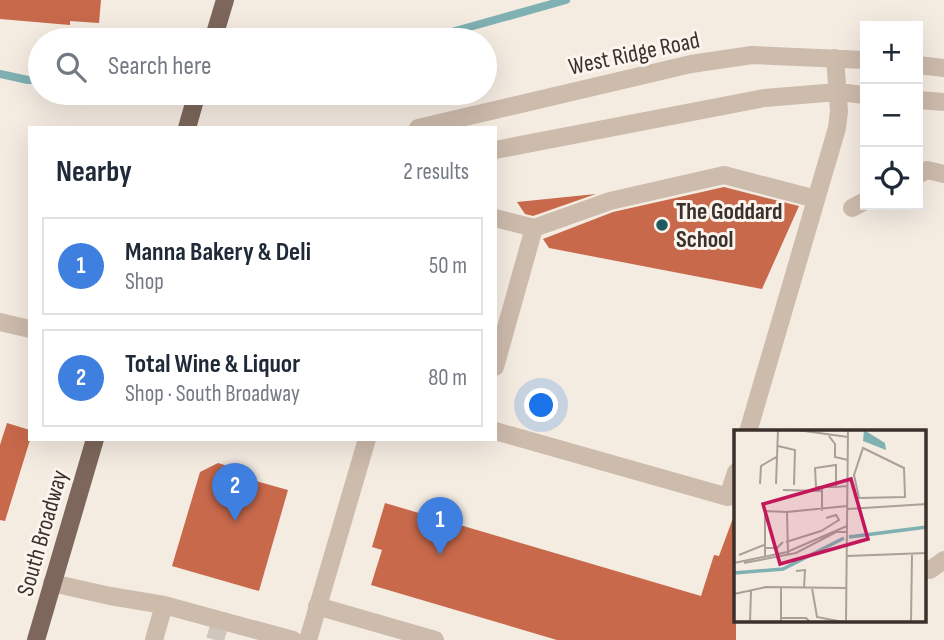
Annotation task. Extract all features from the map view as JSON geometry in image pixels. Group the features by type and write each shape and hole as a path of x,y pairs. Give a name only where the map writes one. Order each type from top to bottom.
{"main road":[{"path":"217,28 225,0"},
{"path":"188,126 194,105"},
{"name":"South Broadway","path":"36,640 94,441"}],"street":[{"name":"West Ridge Road","path":"427,126 691,64 752,55 860,60"},
{"path":"749,430 837,128 835,58"},
{"path":"923,66 944,68"},
{"path":"497,150 764,98 838,92 860,94"},
{"path":"923,100 944,102"},
{"path":"923,172 927,170 944,174"},
{"path":"497,219 534,228 610,201 724,175 816,199"},
{"path":"497,360 534,228"},
{"path":"0,323 28,329"},
{"path":"497,432 728,497"},
{"path":"308,640 366,441"},
{"path":"734,478 728,497 734,510"},
{"path":"926,570 941,565 944,560"},
{"path":"52,583 164,605 293,640"},
{"path":"154,640 164,605"},
{"path":"317,606 435,640"}],"building":[{"path":"0,0 101,0 99,23 70,21 70,25 0,19"},
{"name":"The Goddard School","path":"724,187 799,206 762,289 549,248 543,239 613,212"},
{"path":"596,194 533,216 525,214 517,202"},
{"path":"7,423 28,429 30,441 5,521 0,520 0,445"},
{"path":"218,463 240,470 238,476 288,490 259,591 172,566 200,472"},
{"path":"385,503 701,596 714,555 719,556 734,518 736,640 557,640 371,585 382,550 372,547"}],"waterway":[{"path":"466,28 566,0"},
{"path":"0,74 28,80"}],"tunnel":[{"path":"215,640 221,620"}],"place":[{"name":"The Goddard School","path":"662,225"},
{"name":"Total Wine & Liquor","path":"235,521"},
{"name":"Manna Bakery & Deli","path":"440,555"}]}
